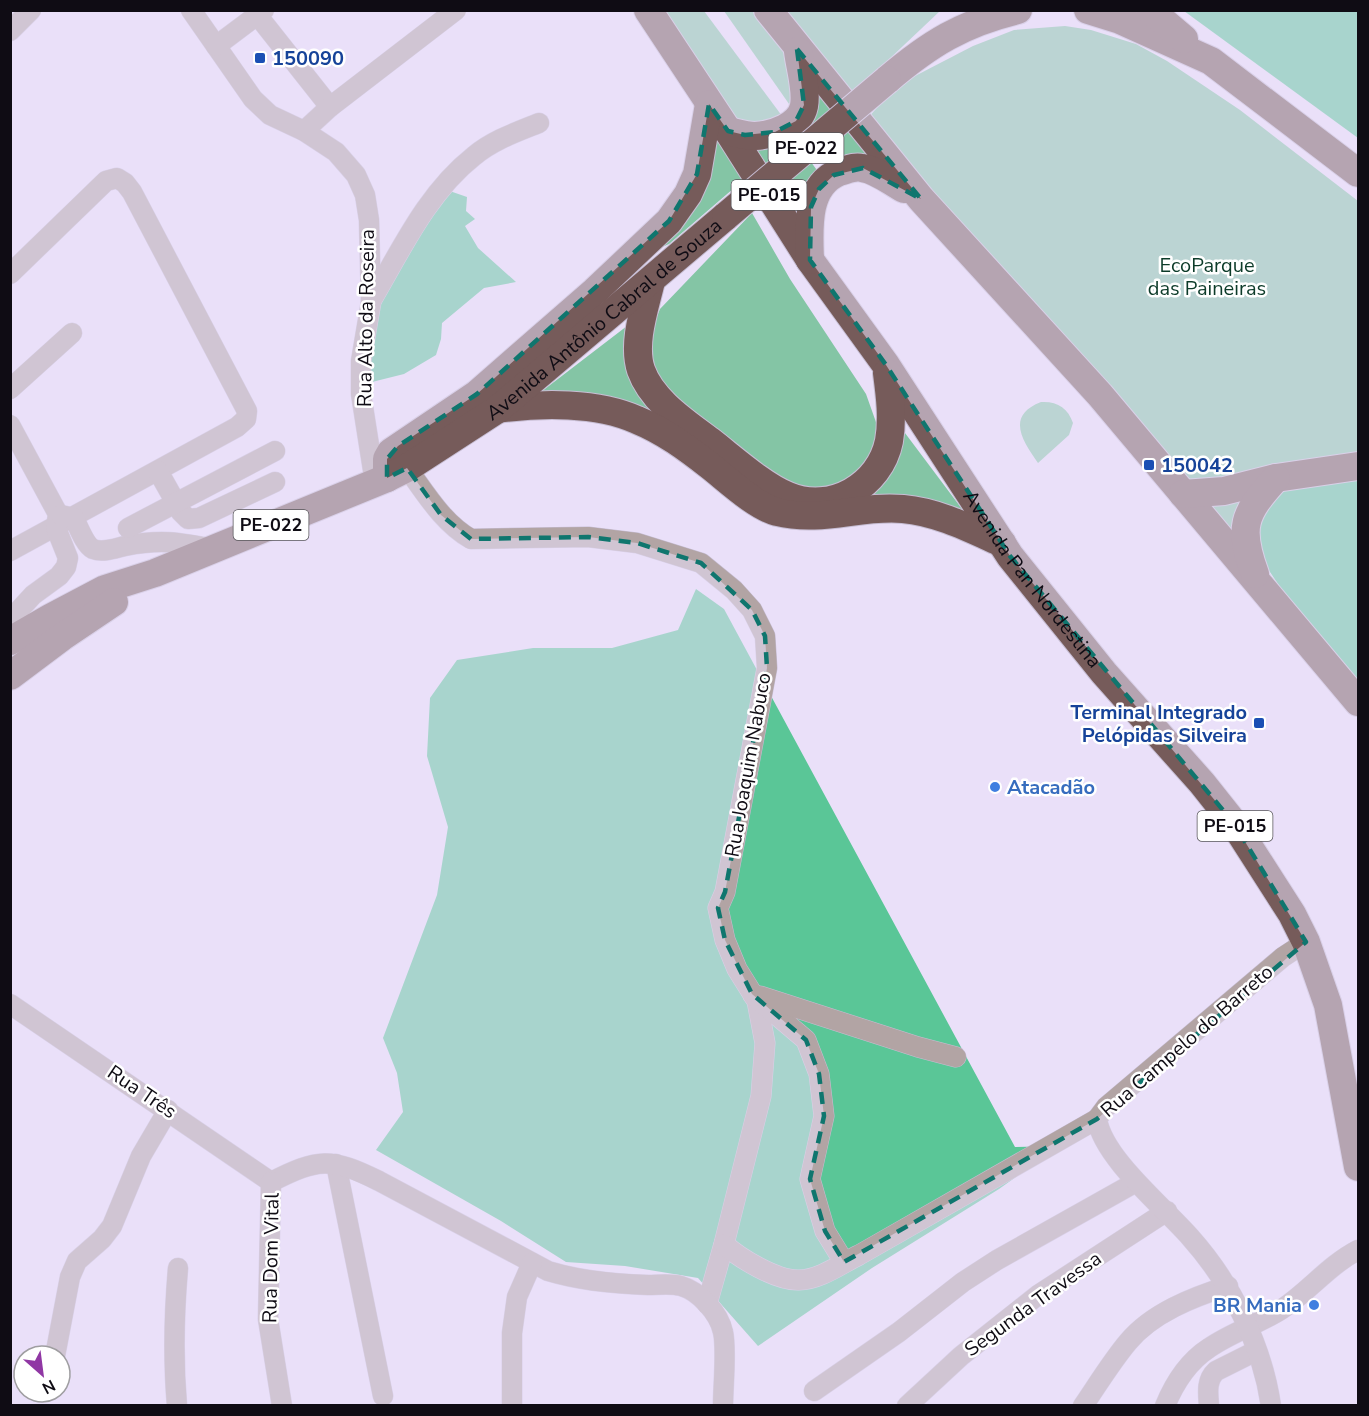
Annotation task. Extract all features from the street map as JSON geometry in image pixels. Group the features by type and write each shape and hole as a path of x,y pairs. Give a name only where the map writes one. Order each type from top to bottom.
{"highway":[{"name":"Avenida Pan Nordestina","path":"648,10 728,130 810,260 886,365 1010,556 1104,673 1202,783 1233,822 1292,914 1306,942 1328,1005 1359,1167"},
{"path":"768,10 797,49 921,199 1100,395 1359,702"},
{"path":"916,55 954,10"},
{"name":"Avenida Antônio Cabral de Souza","path":"10,642 105,589 155,573 389,476 498,409 916,55 958,29 993,16 1018,10"},
{"path":"1088,10 1120,20 1211,61"},
{"path":"1150,10 1211,61 1359,173"},
{"path":"728,130 754,136 775,132 796,121 804,105 797,49"},
{"path":"389,476 387,459 391,452 477,394 595,291 669,221 688,194 697,174 709,104"},
{"path":"810,260 811,207 819,189 834,174 853,168 862,168 874,172 921,199"},
{"path":"651,280 639,347 641,369 648,385 680,418 769,486 787,496 808,502 831,500 849,494 864,484 881,465 889,442 891,421 886,365"},
{"path":"498,409 545,404 597,410 637,419 685,446 751,497 774,511 800,517 822,517 882,509 904,509 939,516 1002,543"},
{"path":"1184,494 1224,491 1276,478 1359,466"},
{"path":"1259,584 1247,553 1245,528 1258,498 1276,478"},
{"name":"Avenida Antônio Cabral de Souza","path":"10,676 155,573"}],"street":[{"path":"10,31 32,10"},
{"name":"Rua Alto da Roseira","path":"191,10 253,99 270,115 304,131 336,152 356,175 365,195 369,220 371,302 361,362 361,394 389,476"},
{"path":"304,131 330,107 456,10"},
{"path":"216,46 261,13 330,107"},
{"path":"371,302 430,201 455,173 475,154 510,134 539,123"},
{"path":"10,274 106,181 117,178 125,183 138,202 248,411 246,419 237,427 62,520 10,551"},
{"path":"10,389 72,333"},
{"path":"10,425 62,520 90,547 105,550 148,542 171,541 213,549"},
{"path":"128,528 275,451"},
{"path":"158,471 181,513 188,519 199,518 275,482"},
{"name":"Rua Joaquim Nabuco","path":"389,476 441,515 456,530 471,539 588,537 637,543 701,563 734,590 752,610 765,636 767,668 725,892 718,908 725,940 737,969 752,994"},
{"path":"10,620 33,595 59,576 66,567 68,558 62,520"},
{"name":"Rua Campelo do Barreto","path":"1271,1406 1249,1328 1228,1286 1193,1240 1136,1182 1106,1143 1099,1130 1097,1119 1115,1100 1283,957 1306,942"},
{"path":"752,994 956,1057"},
{"path":"707,1304 761,1095 765,1043 757,1001 752,994"},
{"path":"752,994 806,1040 819,1074 824,1116 810,1179 825,1232 844,1262"},
{"name":"Rua Três","path":"10,1004 271,1182"},
{"path":"57,1344 70,1277 78,1261 98,1243 112,1226 141,1155 168,1110"},
{"path":"724,1244 738,1256 787,1279 800,1281 818,1275 1097,1119"},
{"path":"271,1182 314,1163 336,1164 355,1169 371,1177 548,1271 570,1278 680,1286 695,1293 718,1318 723,1333 723,1406"},
{"path":"336,1164 383,1396"},
{"name":"Rua Dom Vital","path":"271,1182 268,1319 282,1406"},
{"path":"814,1391 899,1332 963,1282 997,1260 1136,1182"},
{"name":"Segunda Travessa","path":"907,1406 970,1349 1038,1295 1167,1211"},
{"path":"1165,1406 1191,1362 1209,1347 1281,1310 1339,1262 1359,1250"},
{"path":"512,1406 512,1332 517,1297 532,1263"},
{"path":"177,1406 174,1308 178,1268"},
{"path":"1083,1406 1130,1340 1154,1320 1179,1305 1228,1286"},
{"path":"1209,1406 1208,1382 1211,1375 1256,1351"}],"highlighted area":[{"path":"797,49 921,199 863,168 834,175 819,189 811,207 810,260 886,365 1010,556 1233,822 1306,942 1097,1119 844,1262 825,1231 810,1179 824,1116 819,1074 806,1040 752,994 725,940 718,908 725,892 767,668 765,636 752,610 701,563 637,543 588,537 471,539 441,515 407,468 387,478 387,459 398,446 477,394 669,221 697,174 709,104 728,131 745,135 775,132 796,121 804,105"}],"green space":[{"path":"658,11 704,11 788,124 741,129"},
{"path":"724,11 755,11 791,59 796,114"},
{"path":"784,11 940,11 847,99"},
{"path":"1184,11 1358,11 1358,138"},
{"name":"EcoParque das Paineiras","path":"1065,26 1091,30 1136,44 1167,61 1240,110 1358,201 1358,453 1287,472 1188,481 865,121 884,100 915,76 973,46 1014,30"},
{"path":"803,72 837,115 818,132 806,118"},
{"path":"712,118 748,176 669,244 642,256"},
{"path":"844,125 889,173 837,166 821,144"},
{"path":"789,134 799,147 762,177 754,143"},
{"path":"808,158 822,177 802,239 770,187"},
{"path":"444,189 467,197 466,211 475,219 465,226 478,248 516,282 484,288 442,323 441,339 436,355 404,374 368,383 376,303"},
{"path":"752,213 790,279 866,394 877,425 874,452 858,476 833,490 791,487 670,393 650,363 651,331 660,309"},
{"path":"627,326 631,370 649,398 672,420 775,495 807,505 838,503 865,487 884,468 905,433 974,525 938,502 894,503 819,513 777,506 684,440 663,428 616,407 537,395"},
{"path":"1041,402 1061,406 1073,423 1069,435 1038,463 1023,438 1020,422 1023,414"},
{"path":"1358,479 1358,685 1282,590 1258,554 1257,530 1275,491"},
{"path":"1252,497 1239,553 1193,499"},
{"path":"696,589 724,609 1015,1147 1059,1146 999,1189 872,1268 758,1346 698,1278 625,1266 566,1262 501,1221 376,1150 403,1112 397,1073 383,1038 437,895 448,827 427,756 430,698 457,660 533,648 612,648 678,630"}],"place":[{"name":"150090","path":"260,58"},
{"name":"150042","path":"1149,465"},
{"name":"Terminal Integrado Pelópidas Silveira","path":"1259,723"},
{"name":"Atacadão","path":"995,787"},
{"name":"BR Mania","path":"1314,1305"}]}
